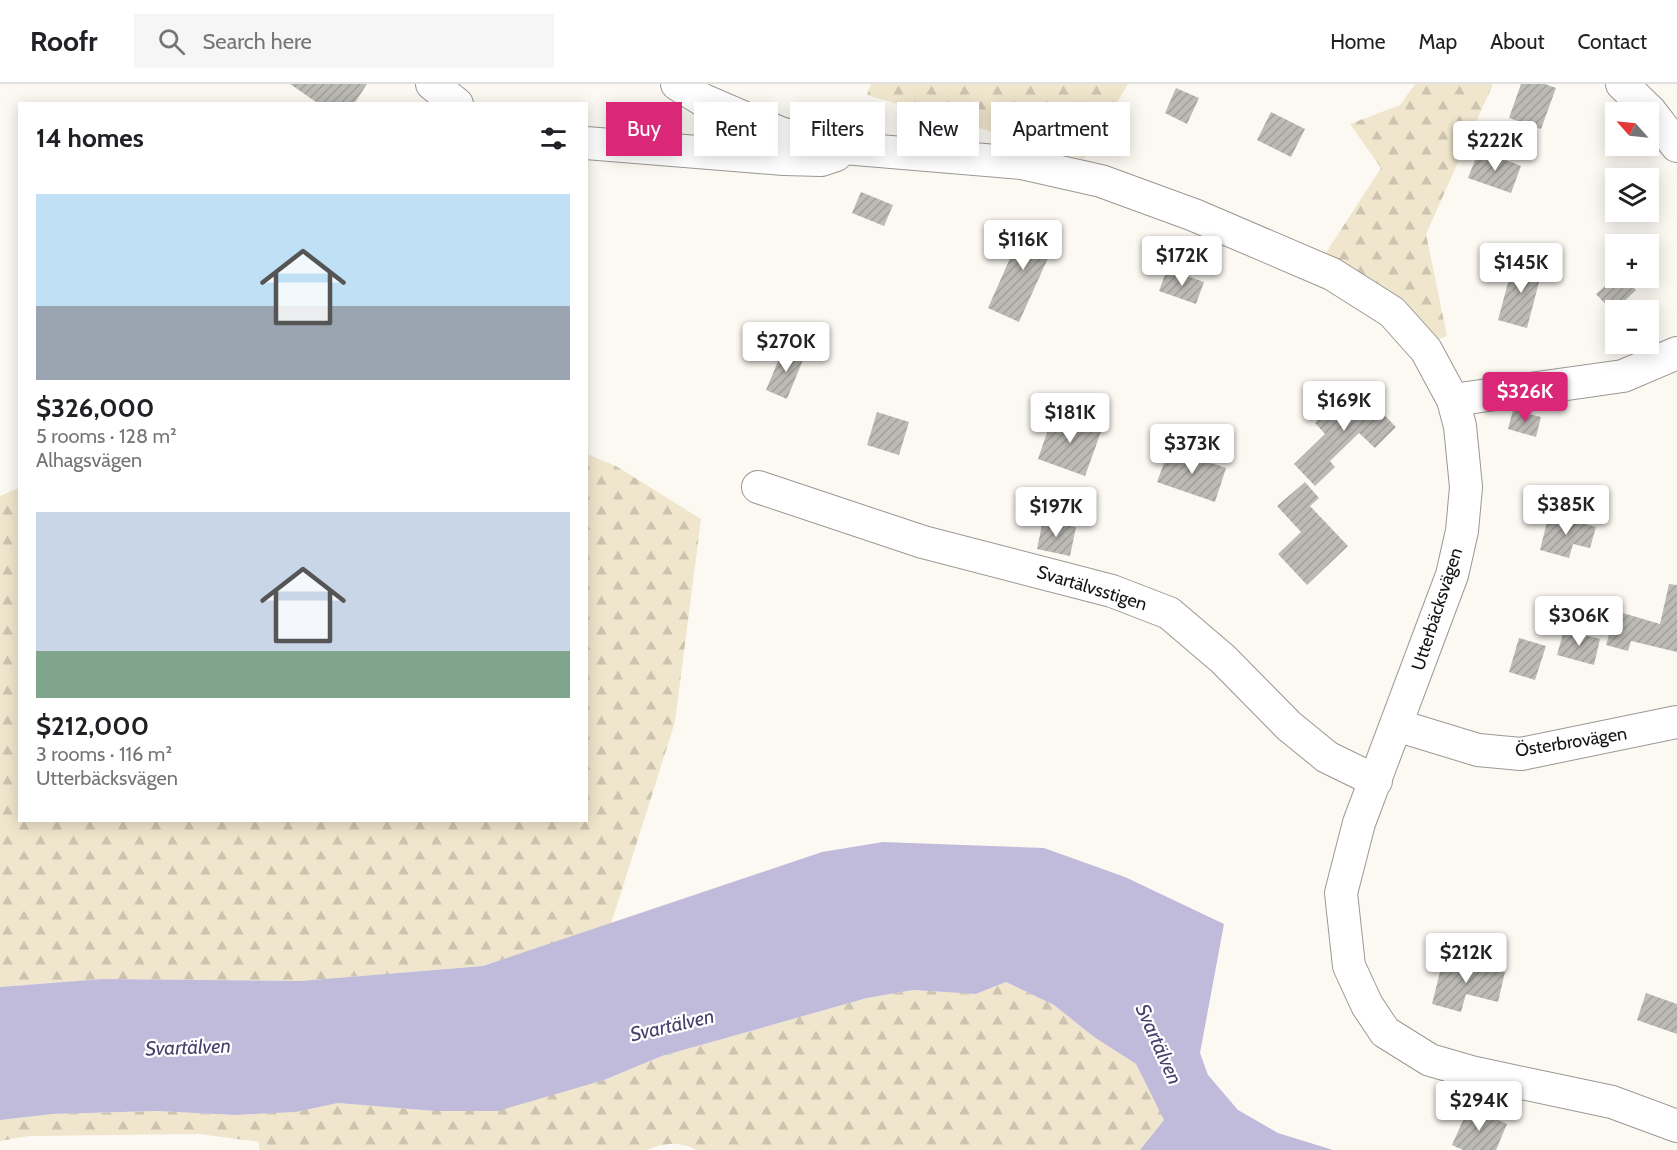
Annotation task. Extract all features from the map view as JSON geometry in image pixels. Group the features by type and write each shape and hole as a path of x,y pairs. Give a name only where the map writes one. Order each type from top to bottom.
{"street":[{"path":"432,84 454,102"},
{"name":"Utterbäcksvägen","path":"677,84 703,100 790,136"},
{"path":"1622,84 1650,111 1677,146"},
{"path":"588,143 784,159 821,160 834,156"},
{"name":"Utterbäcksvägen","path":"885,151 1021,163 1101,181 1194,216 1332,274 1392,312 1426,350 1453,400 1460,426 1466,487 1462,531 1452,575 1359,824 1341,893 1349,966 1367,1005 1385,1032 1430,1060 1475,1073 1612,1102 1677,1126"},
{"path":"1453,400 1623,376 1677,353"},
{"name":"Svartälvsstigen","path":"758,487 923,542 1112,591 1169,613 1223,659 1289,726 1327,757 1376,781"},
{"name":"Österbrovägen","path":"1396,725 1478,750 1521,754 1677,722"}],"green space":[{"path":"871,84 1128,84 1117,102 991,102 991,132 979,128 979,102 897,102 897,104 867,95"},
{"path":"1415,84 1493,84 1426,234 1447,336 1425,344 1318,265 1381,168 1350,124 1400,105"},
{"path":"588,454 616,466 701,519 675,722 611,924 483,966 300,981 102,979 0,987 0,496 18,488 18,822 588,822"},
{"path":"1006,982 1054,1005 1094,1037 1136,1064 1165,1120 1140,1150 696,1150 684,1145 672,1144 647,1150 259,1150 259,1142 199,1134 29,1136 0,1141 0,1120 53,1114 156,1111 235,1115 296,1112 338,1103 434,1111 604,1080 662,1056 867,998 913,990 976,994"}],"water":[{"name":"Svartälven","path":"883,842 1044,848 1125,877 1224,924 1200,1053 1208,1075 1238,1110 1278,1133 1333,1150 1140,1150 1164,1120 1136,1064 1094,1037 1054,1005 1006,982 976,994 913,990 867,998 662,1056 604,1080 498,1111 434,1111 338,1103 296,1112 235,1115 156,1111 53,1114 0,1120 0,987 102,979 300,981 483,966 822,852"}],"building":[{"path":"290,84 367,84 355,102 316,102"},
{"path":"1521,84 1545,84 1556,88 1541,129 1509,118"},
{"path":"1176,88 1199,98 1187,124 1165,113"},
{"path":"1271,112 1305,129 1291,157 1257,140"},
{"path":"1479,150 1521,166 1511,193 1468,178"},
{"path":"861,192 893,205 884,226 852,213"},
{"path":"1027,220 1059,234 1019,322 988,308"},
{"path":"1514,260 1543,267 1527,328 1498,320"},
{"path":"1167,269 1204,282 1196,304 1159,291"},
{"path":"1605,286 1605,288 1634,288 1636,290 1626,300 1605,300 1605,304 1596,294"},
{"path":"784,347 805,355 787,399 766,390"},
{"path":"1354,384 1396,427 1375,448 1359,433 1330,461 1335,467 1315,486 1294,464 1325,434 1315,423"},
{"path":"1513,410 1541,417 1536,437 1508,429"},
{"path":"877,412 909,422 899,455 867,445"},
{"path":"1054,412 1102,429 1085,476 1038,459"},
{"path":"1169,449 1226,468 1215,502 1157,482"},
{"path":"1305,482 1319,498 1310,506 1348,546 1307,585 1278,554 1301,532 1277,506"},
{"path":"1549,514 1596,527 1590,548 1573,544 1569,558 1540,550"},
{"path":"1043,520 1076,527 1070,556 1037,549"},
{"path":"1669,584 1677,585 1677,652 1631,641 1628,651 1606,645 1616,611 1660,624"},
{"path":"1564,630 1600,639 1594,665 1557,655"},
{"path":"1519,638 1546,646 1535,680 1509,672"},
{"path":"1444,956 1505,972 1498,1002 1466,994 1461,1012 1432,1004"},
{"path":"1646,993 1677,1004 1677,1034 1637,1020"},
{"path":"1469,1107 1507,1124 1496,1150 1463,1150 1452,1145"}]}
